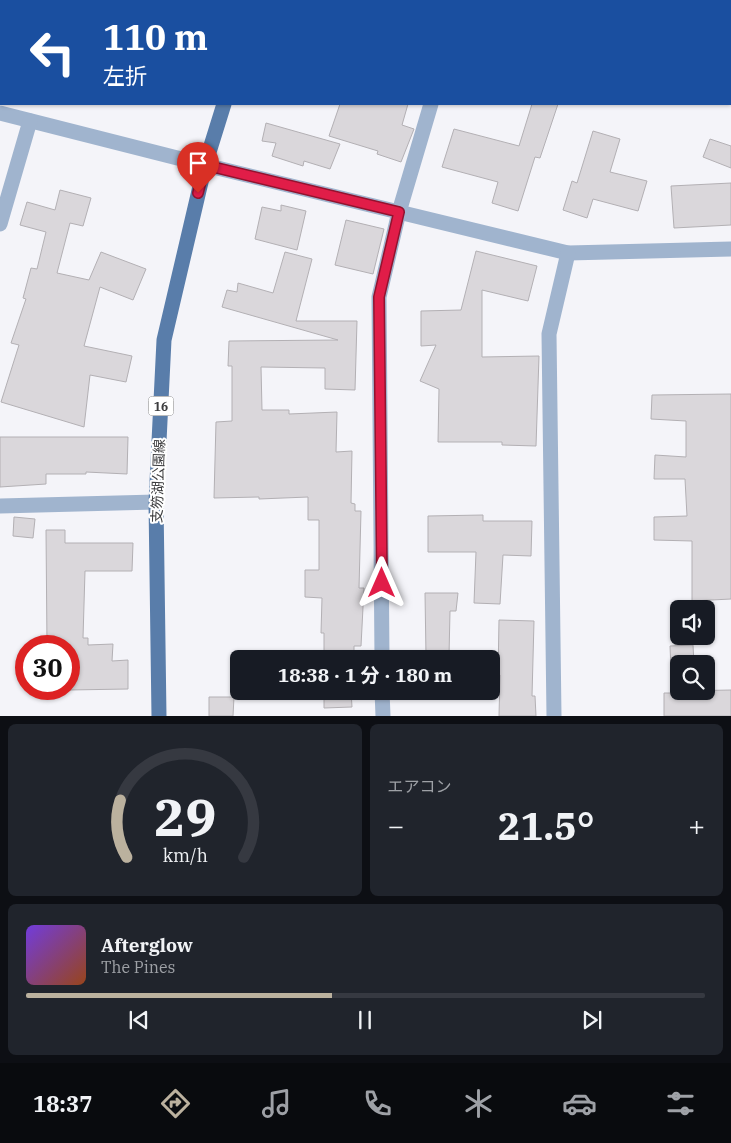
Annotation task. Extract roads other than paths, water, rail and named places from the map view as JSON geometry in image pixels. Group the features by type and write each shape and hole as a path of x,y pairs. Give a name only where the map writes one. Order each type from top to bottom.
{"main road":[{"name":"支笏湖公園線","path":"159,716 156,502 164,340 205,165 224,105"}],"street":[{"path":"382,650 379,297 399,212 431,105"},
{"path":"0,113 568,253 731,249"},
{"path":"0,224 30,120"},
{"path":"554,716 550,334 568,253"},
{"path":"0,506 156,502"},
{"path":"382,700 383,716"}]}
